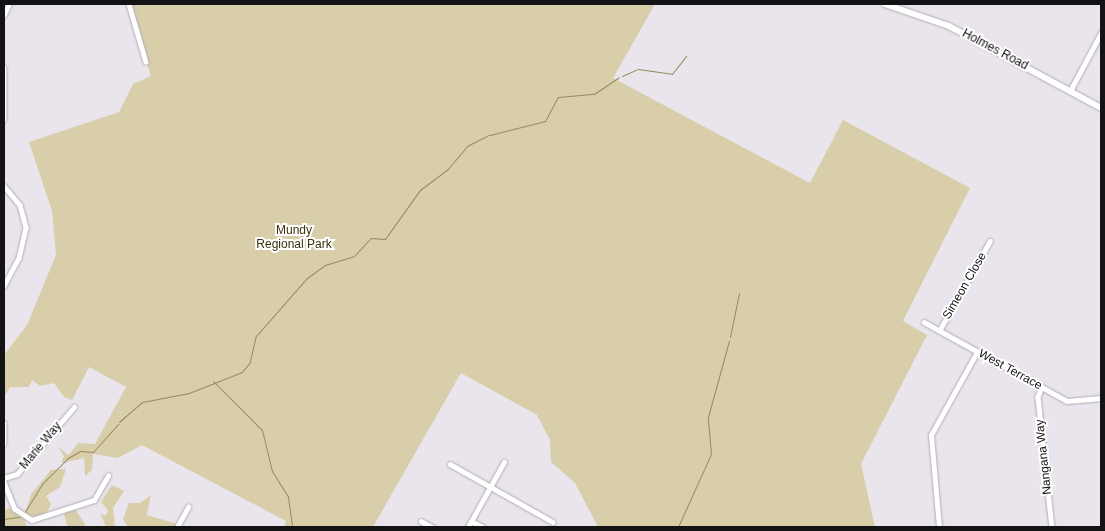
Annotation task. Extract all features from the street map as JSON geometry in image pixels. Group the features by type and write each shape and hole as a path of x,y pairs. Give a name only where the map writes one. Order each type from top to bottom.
{"street":[{"path":"4,15 9,4"},
{"path":"129,4 146,62"},
{"name":"Holmes Road","path":"885,4 949,26 1101,108"},
{"path":"1070,91 1101,33"},
{"path":"4,68 4,119"},
{"path":"4,186 20,205 26,228 22,251 4,286"},
{"name":"Simeon Close","path":"939,331 990,241"},
{"name":"West Terrace","path":"924,322 1067,401 1101,398"},
{"path":"939,527 931,434 977,352"},
{"name":"Nangana Way","path":"1042,387 1038,397 1052,527"},
{"name":"Marie Way","path":"4,478 18,474 74,407"},
{"path":"4,423 4,443"},
{"path":"468,527 504,462"},
{"path":"450,464 553,522"},
{"path":"4,482 16,509 32,520 94,500 108,476"},
{"path":"176,527 188,507"},
{"path":"421,521 432,527"},
{"path":"471,521 483,527"}],"green space":[{"name":"Mundy Regional Park","path":"129,4 655,4 613,78 810,183 843,120 970,188 903,321 927,335 861,464 875,527 598,527 575,483 551,462 550,440 537,415 461,373 373,527 284,527 286,521 142,445 118,458 93,454 92,470 85,476 84,458 61,463 64,456 58,447 69,455 78,443 95,444 126,387 89,367 72,400 64,397 54,383 40,386 32,380 29,387 10,387 4,397 4,355 27,325 56,255 52,211 29,142 119,112 133,84 151,76"},
{"path":"66,469 60,487 46,496 51,504 43,520 25,514 31,494 51,470"},
{"path":"112,485 124,491 113,508 115,527 106,527 100,513 106,516 108,510 101,502"},
{"path":"151,495 147,515 177,524 176,527 128,527 123,519 129,503 140,503"},
{"path":"11,508 23,516 27,527 4,527 4,510"},
{"path":"75,509 85,527 67,526 64,513"}],"waterway":[{"path":"622,76 638,69 672,74 686,56"},
{"path":"490,135 545,121 558,97 594,94 619,77"},
{"path":"250,361 256,336 307,278 325,265 354,256 371,238 385,239 420,190 447,170 467,146 489,135"},
{"path":"730,337 739,293"},
{"path":"678,527 711,454 708,417 729,341"},
{"path":"119,422 142,402 189,393 242,372 250,362"},
{"path":"213,381 262,430 272,471 288,497 292,527"},
{"path":"24,513 42,484 68,458 80,451 93,452 118,424"},
{"path":"4,519 22,516"}]}
